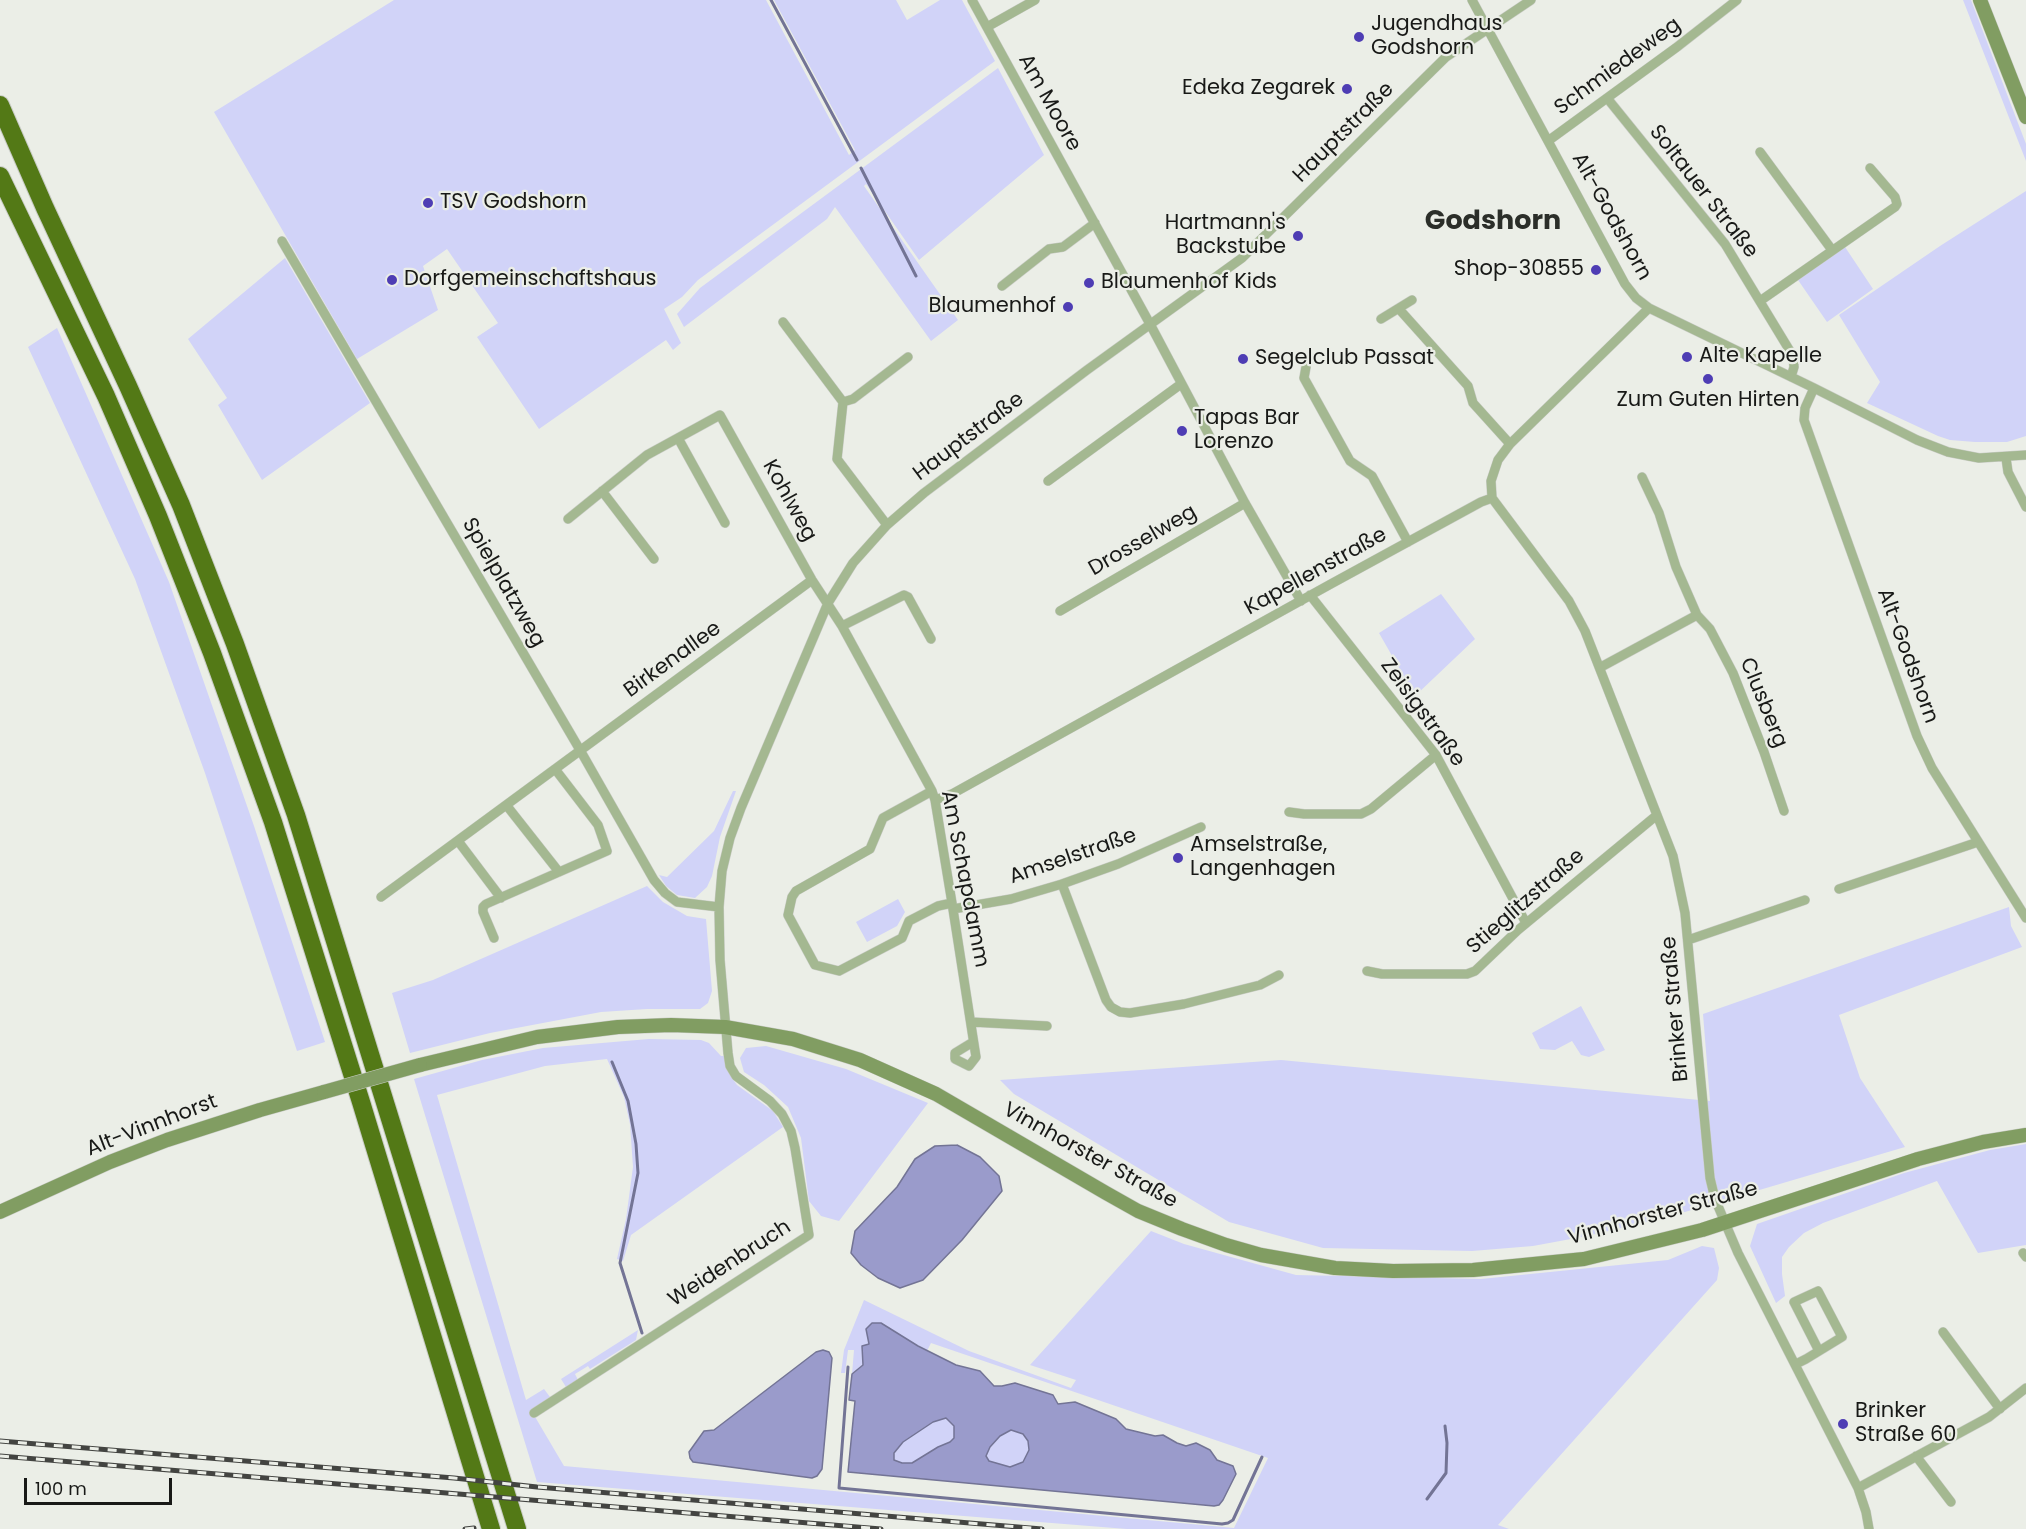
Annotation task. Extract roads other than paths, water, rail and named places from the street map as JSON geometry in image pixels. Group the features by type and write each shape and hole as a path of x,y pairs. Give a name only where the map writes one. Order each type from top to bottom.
{"highway":[{"path":"0,105 181,505 235,644 292,804 384,1094 517,1529"},
{"path":"0,125 45,208"},
{"path":"0,176 106,396 158,516 212,654 276,834 361,1102 491,1529"}],"street":[{"name":"Am Moore","path":"972,0 1301,601"},
{"path":"987,27 1035,0"},
{"name":"Alt-Godshorn","path":"1472,0 1625,284 1636,298 1649,308 1917,440 1948,452 1979,458 2026,455"},
{"name":"Hauptstraße","path":"725,1027 718,907 722,871 730,838 828,603 853,563 887,525 924,493 1242,258 1440,63 1531,0"},
{"name":"Schmiedeweg","path":"1548,141 1737,0"},
{"path":"1980,0 2026,117"},
{"name":"Soltauer Straße","path":"1607,98 1725,244 1793,356 1794,367 1791,377"},
{"path":"1760,152 1832,250"},
{"path":"1760,301 1895,207 1897,204 1895,197 1870,168"},
{"path":"1002,286 1049,249 1063,248 1095,223"},
{"name":"Spielplatzweg","path":"282,241 654,880 665,894 677,902 718,907"},
{"path":"1381,320 1412,300"},
{"path":"1492,498 1491,481 1498,460 1510,444 1649,308"},
{"path":"1399,309 1468,386 1473,403 1510,444"},
{"path":"783,322 843,402 837,459 887,525"},
{"path":"843,402 853,399 908,357"},
{"path":"1306,367 1304,378 1350,461 1372,476 1408,542"},
{"path":"1048,481 1182,384"},
{"name":"Alt-Godshorn","path":"1814,388 1805,408 1804,420 1917,736 1932,768 2026,918"},
{"name":"Kohlweg","path":"678,438 720,415 812,580 828,603"},
{"path":"568,519 647,455 678,438 724,523"},
{"path":"2006,458 2008,472 2026,507"},
{"name":"Clusberg","path":"1642,477 1659,513 1676,567 1697,615 1710,629 1733,673 1784,811"},
{"path":"602,491 654,559"},
{"name":"Kapellenstraße","path":"953,906 938,906 909,921 902,938 838,971 815,965 788,915 792,897 796,891 870,849 883,818 933,795 962,788 1492,498"},
{"name":"Brinker Straße","path":"1492,498 1569,601 1585,631 1673,856 1685,913 1710,1178 1724,1223 1858,1488 1869,1529"},
{"name":"Drosselweg","path":"1060,611 1245,502"},
{"name":"Birkenallee","path":"381,897 812,580"},
{"path":"842,626 904,595 908,597 931,639"},
{"name":"Zeisigstraße","path":"1310,596 1436,755 1526,923"},
{"name":"Am Schapdamm","path":"828,603 933,795 953,906 973,1042"},
{"path":"1601,668 1697,615"},
{"path":"1289,812 1360,814 1371,809 1436,755"},
{"path":"494,938 483,907 607,851 598,825 555,769"},
{"path":"507,806 559,872"},
{"name":"Stieglitzstraße","path":"1367,971 1382,974 1467,974 1475,971 1526,923 1657,815"},
{"name":"Amselstraße","path":"953,906 1011,899 1062,884 1118,864 1202,827"},
{"path":"458,841 501,898"},
{"path":"1839,889 1978,842"},
{"path":"1062,884 1106,1000 1111,1007 1120,1012 1130,1013 1184,1004 1260,985 1279,975"},
{"path":"1688,940 1805,900"},
{"path":"971,1022 1047,1026"},
{"name":"Vinnhorster Straße","path":"420,1065 509,1043 584,1030 647,1026 725,1027 793,1039 834,1051 896,1075 936,1094 1138,1211 1226,1245 1261,1255 1335,1268 1393,1271 1473,1270 1584,1259 1724,1223 1918,1159 1983,1142 2026,1135"},
{"name":"Weidenbruch","path":"534,1413 809,1235 795,1148 790,1131 782,1114 770,1101 736,1076 730,1066 725,1027"},
{"name":"Alt-Vinnhorst","path":"0,1212 110,1162 167,1140 260,1110 420,1065"},
{"path":"1796,1364 1819,1351 1842,1337 1818,1291 1794,1302 1819,1351"},
{"path":"1943,1332 2000,1409"},
{"path":"1858,1488 1989,1417 2026,1388"},
{"path":"1916,1456 1951,1502"}],"waterway":[{"path":"771,0 857,160"},
{"path":"861,168 916,276"},
{"path":"612,1062 628,1101 636,1144 638,1173 620,1263 642,1333"},
{"path":"848,1367 839,1488 1222,1524 1233,1520 1262,1457"},
{"path":"1427,1499 1446,1473 1445,1426"}],"railway":[{"path":"0,1441 1042,1529"},
{"path":"0,1456 881,1529"},
{"path":"465,1529 474,1528"}],"place":[{"name":"Jugendhaus Godshorn","path":"1359,37"},
{"name":"Edeka Zegarek","path":"1347,89"},
{"name":"TSV Godshorn","path":"428,203"},
{"name":"Hartmann's Backstube","path":"1298,236"},
{"name":"Shop-30855","path":"1596,270"},
{"name":"Dorfgemeinschaftshaus","path":"392,280"},
{"name":"Blaumenhof Kids","path":"1089,283"},
{"name":"Blaumenhof","path":"1068,307"},
{"name":"Alte Kapelle","path":"1687,357"},
{"name":"Segelclub Passat","path":"1243,359"},
{"name":"Zum Guten Hirten","path":"1708,379"},
{"name":"Tapas Bar Lorenzo","path":"1182,431"},
{"name":"Amselstraße, Langenhagen","path":"1178,858"},
{"name":"Brinker Straße 60","path":"1843,1424"}],"district":[{"name":"Godshorn","path":"1493,222"}]}
